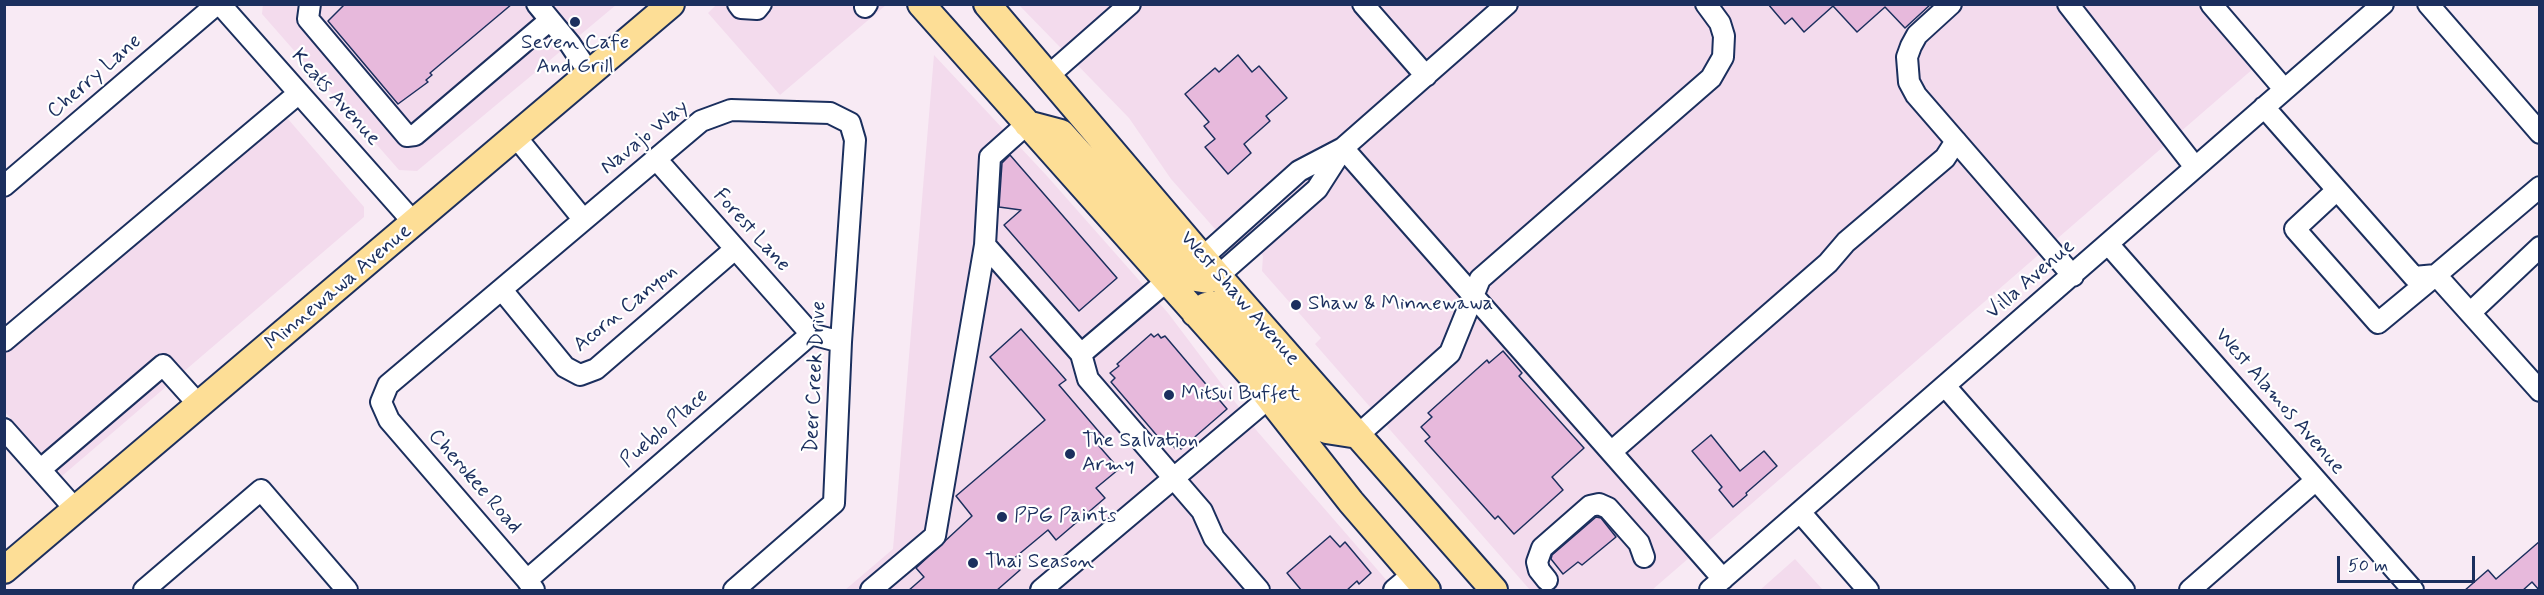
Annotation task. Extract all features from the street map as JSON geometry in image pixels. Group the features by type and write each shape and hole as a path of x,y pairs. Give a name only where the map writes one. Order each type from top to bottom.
{"main road":[{"name":"Minnewawa Avenue","path":"4,570 415,224 671,4"},
{"name":"West Shaw Avenue","path":"921,4 1270,397 1411,585"},
{"name":"West Shaw Avenue","path":"987,4 1210,267 1494,591"},
{"path":"1027,124 1061,133 1187,272 1196,278 1208,280 1210,267"},
{"path":"1196,313 1206,306 1215,305 1222,310 1326,430 1358,435"}],"street":[{"name":"Keats Avenue","path":"219,4 415,224"},
{"name":"Cherry Lane","path":"4,186 219,4"},
{"path":"310,4 308,19 407,136 415,135 550,20"},
{"path":"537,4 570,44 590,74"},
{"path":"738,4 741,8 757,9 761,4"},
{"path":"1048,76 1130,4"},
{"path":"1363,4 1426,76"},
{"path":"1210,267 1317,189 1343,148 1506,4"},
{"path":"1358,435 1450,353 1480,279 1711,78 1723,57 1724,36 1720,23 1706,4"},
{"path":"1951,4 1917,35 1911,46 1907,68 1909,82 1916,95 2073,276"},
{"path":"2067,4 2195,167"},
{"path":"2211,4 2284,89"},
{"name":"Villa Avenue","path":"1714,587 2383,4"},
{"path":"2428,4 2540,133"},
{"path":"4,341 299,93"},
{"path":"2264,107 2414,277 2436,275"},
{"name":"Navajo Way","path":"381,402 388,385 701,121 731,110 830,113 850,123"},
{"name":"Deer Creek Drive","path":"734,591 834,503 841,342 855,140 850,123"},
{"path":"871,591 934,536 985,245 990,156 1027,124"},
{"path":"516,137 583,219"},
{"path":"1611,452 1828,263 1846,242 1945,158 1956,141"},
{"path":"1343,148 1611,452 1714,587"},
{"name":"Forest Lane","path":"656,159 811,334"},
{"path":"2337,190 2295,229 2378,323 2540,187"},
{"path":"985,245 1081,354 1088,379 1202,511 1214,538 1259,591"},
{"name":"West Alamos Avenue","path":"2109,245 2413,591"},
{"path":"2470,313 2540,247"},
{"name":"Acorn Canyon","path":"501,290 565,367 580,375 596,369 735,249"},
{"path":"2436,275 2540,391"},
{"path":"1081,354 1168,280"},
{"path":"811,334 841,342"},
{"name":"Pueblo Place","path":"530,585 811,334"},
{"path":"41,469 163,365 199,405"},
{"path":"1945,386 2124,591"},
{"path":"1041,591 1270,397"},
{"name":"Cherokee Road","path":"381,402 389,420 530,585"},
{"path":"4,429 76,510"},
{"path":"2190,591 2316,480"},
{"path":"144,591 261,490 347,591"},
{"path":"1547,580 1539,570 1537,562 1542,548 1590,506 1599,504 1608,508 1639,543 1644,557"},
{"path":"1800,512 1868,591"}],"shaded area":[{"path":"263,4 616,5 417,171 399,170 262,14"},
{"path":"717,4 886,5 780,95 708,13"},
{"path":"1019,5 2199,5 2254,68 1652,590 1530,590 1315,344 1321,338 1262,271 1263,256 1259,251 1245,263 1171,179 1129,118"},
{"path":"934,55 1047,176 1168,313 1257,431 1395,590 845,590 893,549"},
{"path":"282,112 364,207 364,217 62,476 5,412 4,352"},
{"path":"1795,559 1823,590 1760,590"}],"building":[{"path":"345,4 512,4 430,73 432,75 426,80 428,82 398,104 328,21"},
{"path":"1768,4 1931,4 1905,28 1885,7 1857,32 1833,6 1804,32 1792,18 1785,24"},
{"path":"1238,55 1252,72 1259,66 1287,98 1266,116 1270,121 1244,144 1251,153 1228,174 1205,147 1215,139 1204,126 1209,122 1185,94 1215,68 1219,72"},
{"path":"1010,155 1117,278 1079,311 1004,225 1021,210 999,207 1002,163"},
{"path":"1021,329 1066,380 1059,385 1106,440 1099,446 1119,469 1096,488 1105,498 1056,540 1048,530 1012,560 1020,570 996,591 908,591 924,577 916,568 972,516 956,496 1045,420 990,357"},
{"name":"Mitsui Buffet","path":"1151,334 1154,337 1158,334 1161,338 1165,336 1227,409 1181,449 1178,445 1175,448 1169,441 1165,445 1111,382 1115,378 1110,373 1119,366 1117,364"},
{"path":"1503,351 1522,373 1519,376 1584,448 1552,477 1563,490 1514,534 1498,516 1495,519 1425,441 1430,437 1421,427 1432,417 1428,413 1487,360 1489,363"},
{"path":"1711,435 1740,471 1764,451 1777,466 1733,507 1719,490 1722,487 1692,451"},
{"path":"1596,517 1601,518 1616,537 1582,565 1578,562 1563,574 1551,559 1552,555"},
{"path":"1330,536 1340,547 1345,542 1371,573 1359,584 1357,581 1346,591 1302,591 1287,573"},
{"path":"2540,541 2540,591 2532,582 2522,591 2464,591 2488,570 2496,579"}],"place":[{"name":"Seven Cafe And Grill","path":"575,22"},
{"name":"Shaw & Minnewawa","path":"1296,305"},
{"name":"Mitsui Buffet","path":"1169,395"},
{"name":"The Salvation Army","path":"1070,454"},
{"name":"PPG Paints","path":"1002,517"},
{"name":"Thai Season","path":"973,563"}]}
